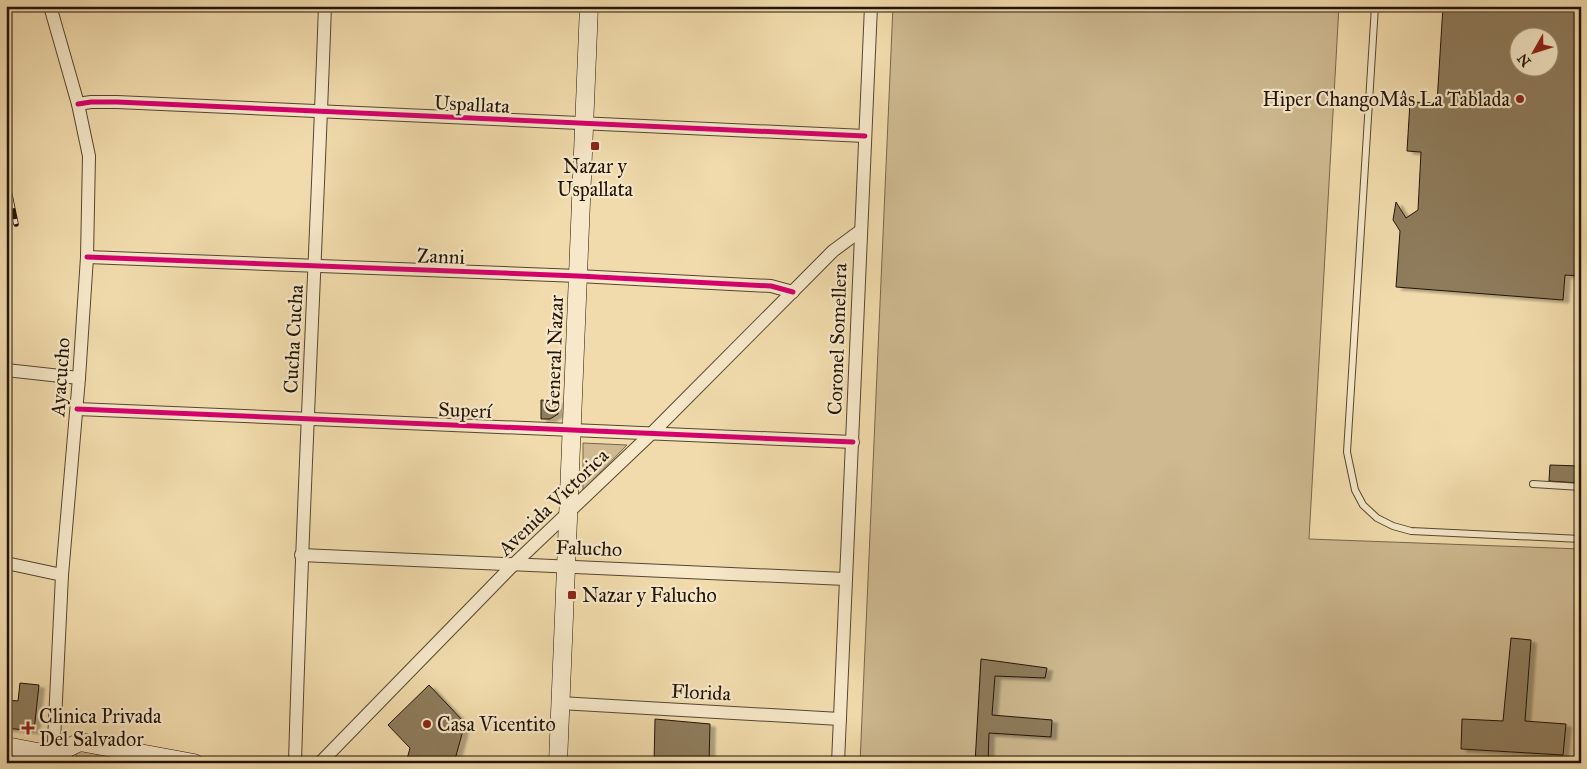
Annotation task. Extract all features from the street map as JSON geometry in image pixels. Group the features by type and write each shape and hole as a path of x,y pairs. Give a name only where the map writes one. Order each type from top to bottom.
{"street":[{"name":"Ayacucho","path":"50,6 78,104 89,156 87,257 77,409 62,575 57,760"},
{"name":"Cucha Cucha","path":"295,763 301,555 316,266 325,6"},
{"name":"General Nazar","path":"558,763 589,6"},
{"name":"Coronel Somellera","path":"838,763 871,6"},
{"name":"Uspallata","path":"78,104 117,102 584,125 865,136"},
{"name":"Avenida Victorica","path":"320,763 514,564 653,432 833,251 860,231"},
{"name":"Zanni","path":"87,257 578,276 772,286 793,292"},
{"path":"6,370 79,378"},
{"name":"Superí","path":"77,409 307,421 573,428 853,442"},
{"name":"Falucho","path":"301,555 566,565 846,579"},
{"path":"6,563 62,575"},
{"name":"Florida","path":"560,703 840,719"},
{"path":"6,746 57,760 80,742 194,763"}],"lane":[{"path":"1375,6 1347,452 1355,490 1363,505 1377,518 1411,531 1581,539"},
{"path":"1534,484 1581,487"}],"shaded area":[{"path":"893,6 1339,6 1309,539 1581,549 1581,763 860,763"},
{"path":"583,443 627,445 583,490"},
{"path":"79,750 163,763 88,763 77,759 76,754"}],"building":[{"path":"1443,6 1581,6 1581,276 1565,275 1563,300 1396,287 1400,231 1393,220 1396,202 1406,218 1418,210 1421,152 1407,151 1410,102 1437,103"},
{"path":"541,400 558,401 558,414 550,419 541,419"},
{"path":"1550,465 1580,466 1579,483 1549,481"},
{"path":"1511,638 1531,640 1525,721 1566,724 1563,755 1461,749 1462,719 1503,721"},
{"path":"981,659 1047,668 1045,678 995,676 992,715 1052,720 1051,737 989,733 988,763 975,763"},
{"path":"20,683 39,685 34,731 6,728 6,700 18,701"},
{"name":"Casa Vicentito","path":"429,685 465,723 454,763 406,763 410,748 388,725"},
{"path":"655,719 710,724 709,763 654,763"}],"railway":[{"path":"6,176 16,224"}],"cycle path":[{"path":"78,104 117,102 865,136"},
{"path":"87,257 578,276 771,286 793,292"},
{"path":"77,409 853,442"}],"place":[{"name":"Hiper ChangoMâs La Tablada","path":"1520,99"},
{"name":"Nazar y Uspallata","path":"595,146"},
{"name":"Nazar y Falucho","path":"572,595"},
{"name":"Casa Vicentito","path":"427,724"},
{"name":"Clinica Privada Del Salvador","path":"28,728"}]}
